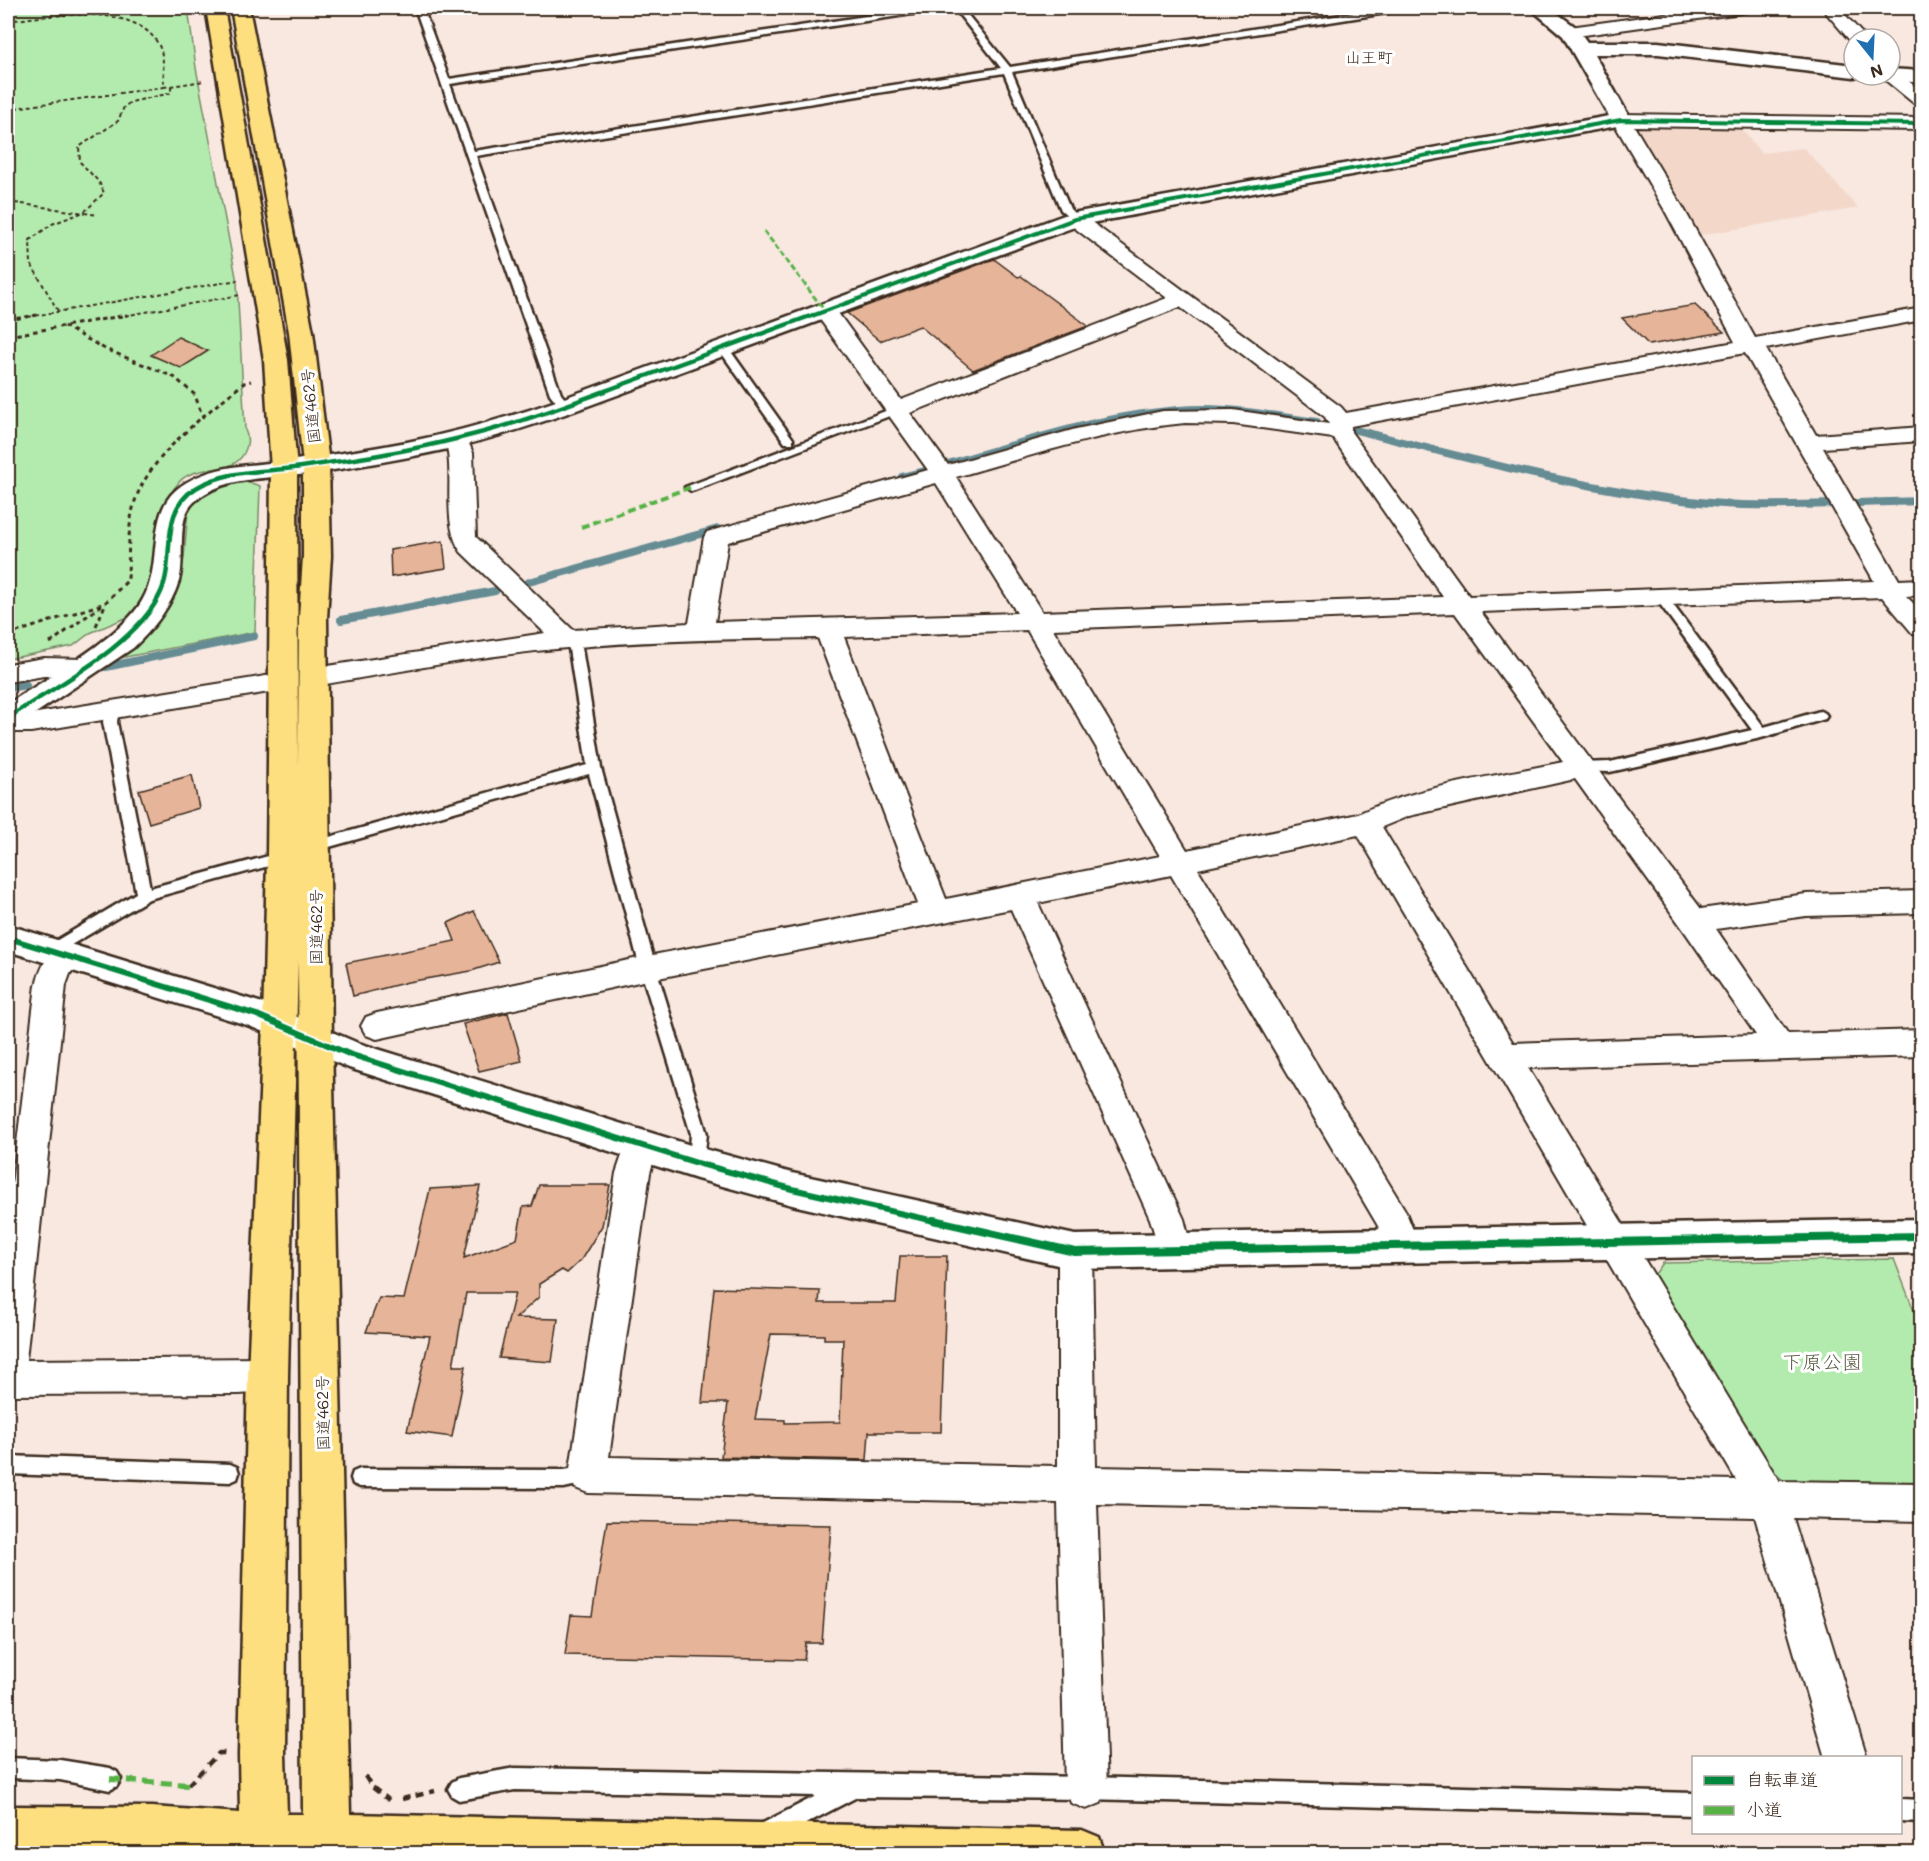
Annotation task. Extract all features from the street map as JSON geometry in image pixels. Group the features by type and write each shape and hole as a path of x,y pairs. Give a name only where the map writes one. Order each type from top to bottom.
{"highway":[{"name":"国道462号","path":"215,8 276,360 299,679 315,846 315,1041 327,1846"},
{"name":"国道462号","path":"240,8 301,332 316,464 283,857 280,1024 268,1375 263,1846"},
{"path":"8,1829 152,1831 263,1846 327,1846 394,1837 1082,1854"}],"street":[{"path":"1539,8 1575,40 1674,209 1742,337 1759,355 1891,588 1895,599 1922,628"},
{"path":"1575,40 1741,8"},
{"path":"1830,8 1847,27"},
{"path":"1575,40 1842,69"},
{"path":"1902,76 1922,77"},
{"path":"1902,85 1922,101"},
{"path":"8,718 136,630 158,600 169,568 172,515 178,503 192,490 206,483 240,475 284,470 458,439 507,426 1075,219 1621,120 1922,124"},
{"path":"1075,219 1333,412 1340,427 1462,605 1694,921 1767,1026 1778,1046"},
{"path":"896,410 1182,299"},
{"path":"825,311 943,475 1035,621 1393,1221 1402,1245"},
{"path":"701,631 716,537 1084,434 1163,418 1185,416 1233,417 1340,427 1750,345 1922,314"},
{"path":"1808,442 1922,434"},
{"path":"458,439 461,453 464,537 470,547 567,639"},
{"path":"8,723 31,723 521,644 567,639 701,631 828,629 1922,587"},
{"path":"828,629 936,912"},
{"path":"8,673 44,667 83,668"},
{"path":"377,1026 648,968 1020,896 1365,823 1407,806 1581,768"},
{"path":"1365,823 1769,1500 1845,1756"},
{"path":"1020,896 1167,1218 1175,1251"},
{"path":"1694,921 1806,905 1922,902"},
{"path":"8,938 280,1024 315,1041 697,1163 792,1189 1075,1252 1922,1236"},
{"path":"8,1363 15,1244 57,955"},
{"path":"1506,1057 1778,1046 1922,1043"},
{"path":"642,1145 633,1173 588,1475 1922,1502"},
{"path":"1075,1252 1077,1485 1086,1788"},
{"path":"8,1378 268,1375"}],"lane":[{"path":"419,8 556,394 565,406"},
{"path":"446,82 932,8"},
{"path":"958,8 1006,68 1066,210 1075,219"},
{"path":"472,154 1006,68 1399,8"},
{"path":"723,348 789,441"},
{"path":"691,487 896,410"},
{"path":"1661,597 1761,733"},
{"path":"567,639 574,648 594,768 648,968 699,1134 697,1163"},
{"path":"112,710 110,722 144,895"},
{"path":"1581,768 1610,767 1761,733 1820,716"},
{"path":"315,846 594,768"},
{"path":"57,955 144,895 283,857"},
{"path":"8,1465 230,1473"},
{"path":"360,1478 564,1479 588,1475"},
{"path":"8,1768 60,1770 110,1779"},
{"path":"459,1789 515,1779 1086,1788 1692,1804"},
{"path":"743,1845 854,1786"},
{"path":"1902,1810 1922,1811"}],"path":[{"path":"8,21 51,15 93,14 122,20 148,30 161,50 164,87"},
{"path":"8,109 209,81"},
{"path":"58,311 31,264 30,240 52,224 84,212 104,193 99,182 80,162 79,147 118,121 124,107 131,102 171,93 171,86"},
{"path":"8,138 10,170 8,175"},
{"path":"8,202 98,215"},
{"path":"8,320 244,279"},
{"path":"8,336 247,294"},
{"path":"64,326 105,349 174,377 195,395 203,418"},
{"path":"43,647 105,603 128,580 130,524 138,492 153,469 203,418 244,383 255,380"},
{"path":"8,635 105,603"}],"shaded area":[{"path":"1633,123 1737,123 1761,153 1804,148 1858,208 1701,235"}],"green space":[{"path":"8,8 188,8 196,68 237,282 247,446 238,461 228,466 190,474 180,481 172,492 159,527 152,582 135,614 90,633 73,646 8,659"},
{"path":"248,482 260,486 255,632 120,658 157,625 176,594 184,558 188,510 203,494 225,485"},
{"name":"下原公園","path":"1894,1259 1921,1329 1921,1486 1787,1483 1773,1472 1653,1277 1663,1263"}],"building":[{"path":"994,259 1018,277 1021,276 1088,326 973,370 920,326 880,341 847,313"},
{"path":"1695,305 1724,332 1649,345 1622,318"},
{"path":"178,337 208,351 181,368 151,355"},
{"path":"443,541 446,568 391,577 390,550"},
{"path":"192,775 199,808 149,823 139,790"},
{"path":"474,911 499,962 471,971 408,982 353,996 346,963 455,941 448,923"},
{"path":"508,1013 522,1061 479,1071 463,1024"},
{"path":"539,1185 610,1185 602,1226 581,1260 567,1273 562,1270 539,1284 539,1297 516,1318 558,1319 552,1362 499,1358 515,1293 466,1293 453,1366 466,1366 452,1437 407,1431 430,1336 366,1332 379,1298 404,1299 430,1189 480,1186 464,1258 517,1239 523,1207 532,1206"},
{"path":"900,1256 947,1256 941,1432 869,1432 867,1460 721,1457 728,1403 702,1403 714,1288 820,1291 819,1303 896,1303","holes":["771,1334 824,1335 824,1339 843,1339 840,1422 785,1423 785,1420 755,1419"]},
{"path":"607,1521 831,1525 822,1643 806,1643 804,1660 565,1655 571,1615 592,1616"}],"waterway":[{"path":"951,463 1107,420 1171,411 1232,410 1317,422"},
{"path":"1356,430 1570,482 1657,497 1733,505 1833,504"},
{"path":"902,477 926,471"},
{"path":"1857,503 1922,501"},
{"path":"529,582 718,529"},
{"path":"341,620 495,591"},
{"path":"106,667 254,636"},
{"path":"8,688 26,685"}],"marked path":[{"path":"764,231 825,311"},
{"path":"581,527 691,487"},
{"path":"110,1779 188,1785"}],"cycle path":[{"path":"8,718 123,641 139,626 152,609 166,580 170,530 178,504 196,488 222,477 393,452 496,429 565,406 1075,219 1101,213 1621,120 1922,124"},
{"path":"8,938 257,1015 349,1054 697,1163 792,1189 1075,1252 1922,1236"}],"district":[{"name":"山王町","path":"1369,56"}]}
